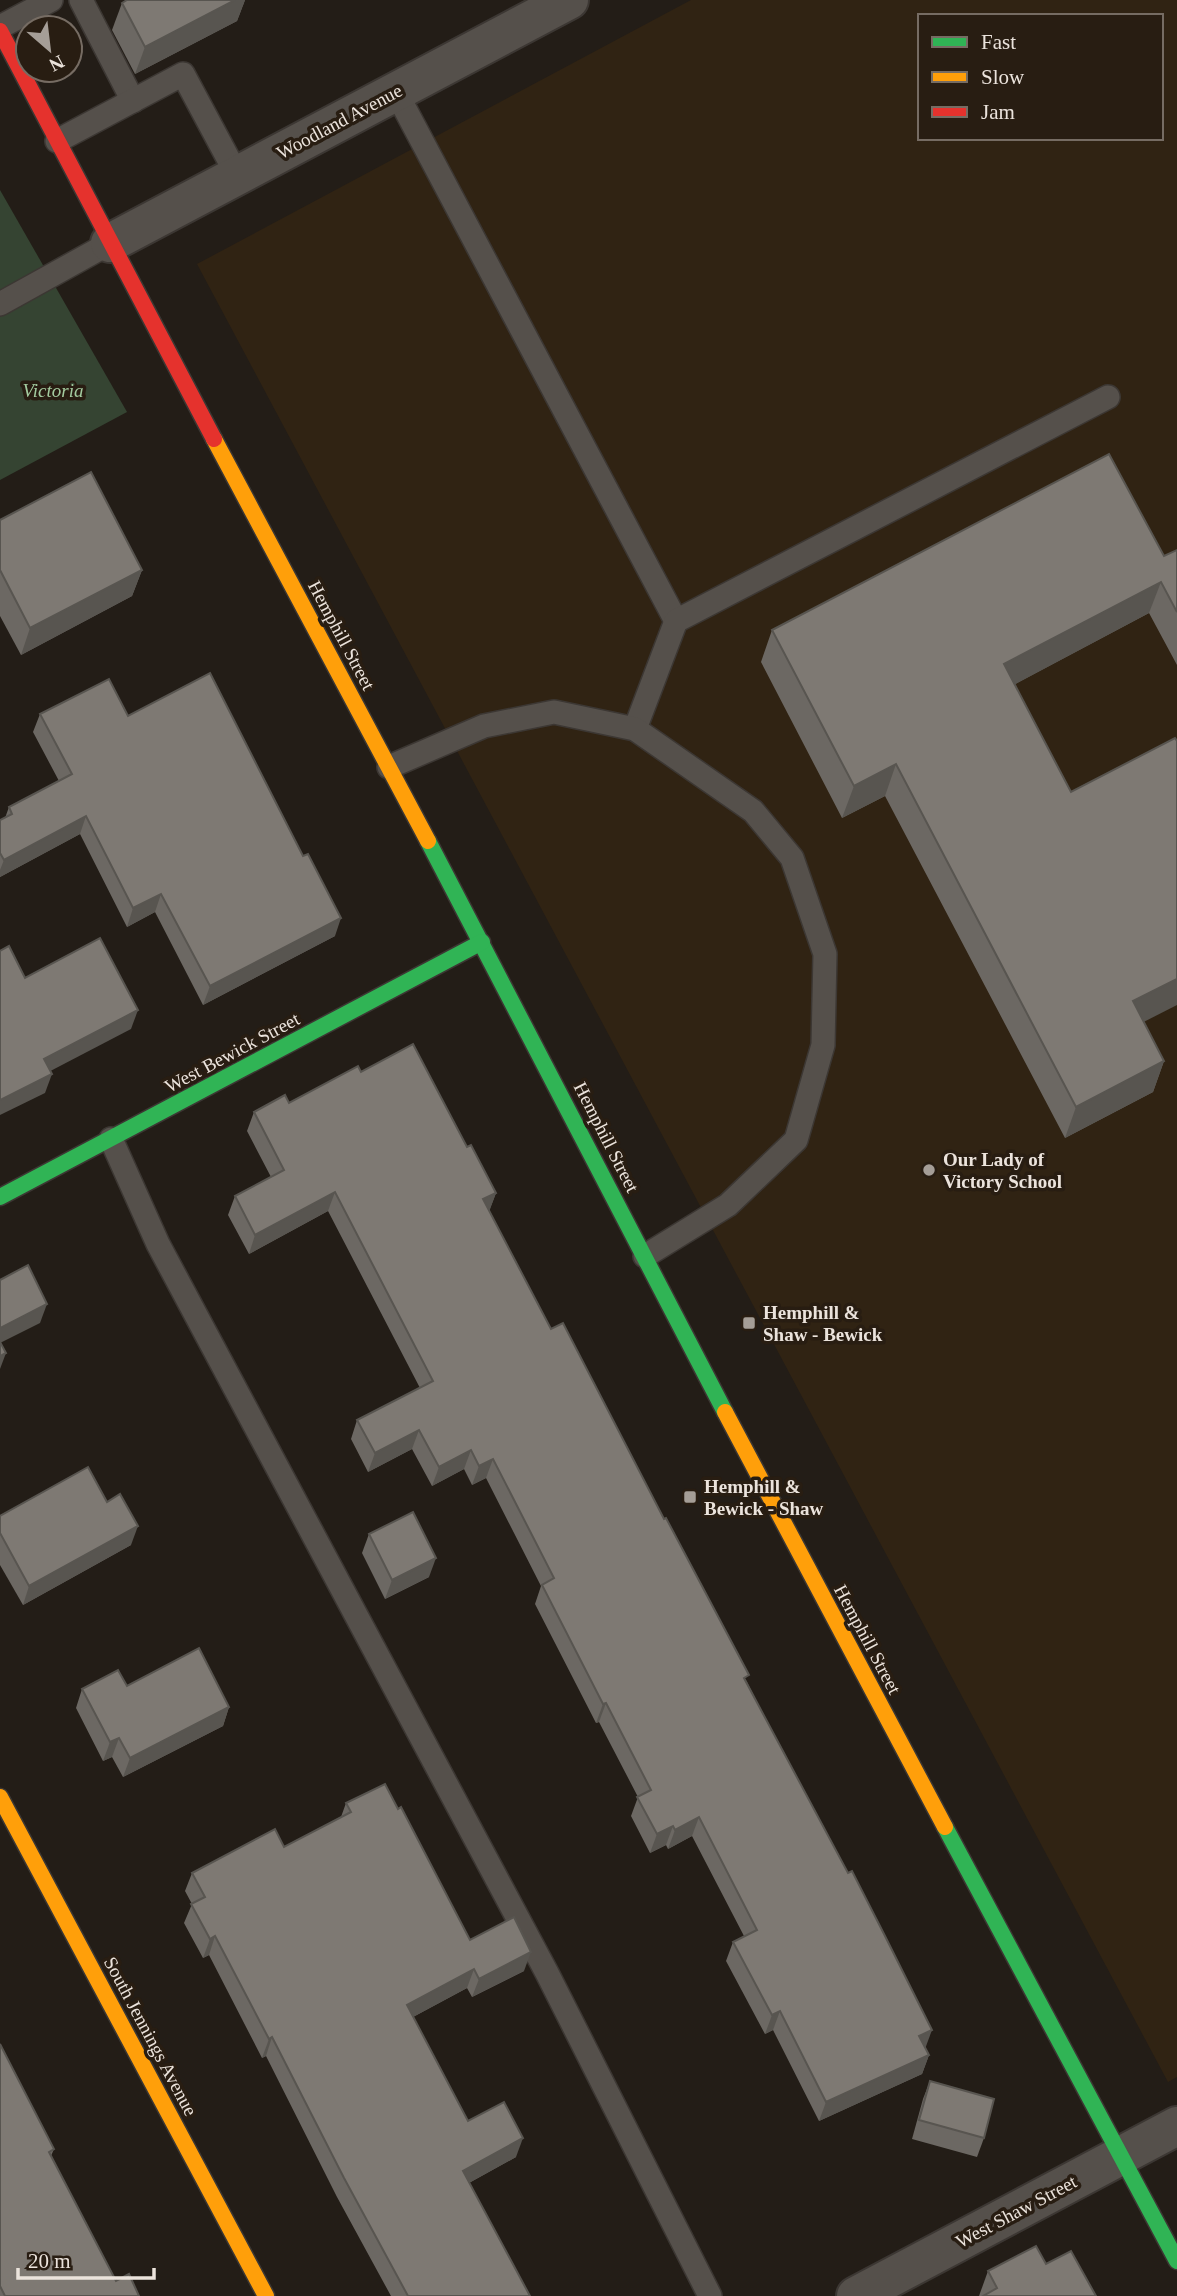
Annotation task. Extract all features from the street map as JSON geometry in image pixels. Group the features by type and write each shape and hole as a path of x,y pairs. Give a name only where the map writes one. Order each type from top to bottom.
{"main road":[{"name":"Hemphill Street","path":"0,29 110,243 482,942 792,1540 1177,2261"},
{"name":"West Bewick Street","path":"0,1197 482,942"},
{"name":"South Jennings Avenue","path":"0,1797 265,2296"}],"street":[{"name":"Woodland Avenue","path":"110,243 569,0"},
{"name":"West Shaw Street","path":"856,2296 1177,2126"}],"lane":[{"path":"0,29 51,0"},
{"path":"81,0 133,101"},
{"path":"57,141 183,74 237,175"},
{"path":"396,92 676,621"},
{"path":"0,304 110,243"},
{"path":"635,729 676,621 1108,397"},
{"path":"389,767 484,726 554,712 635,729 753,811 792,858 825,954 823,1045 796,1140 728,1205 645,1256"},
{"path":"111,1139 158,1244 547,1973 710,2296"}],"shaded area":[{"name":"Our Lady of Victory School","path":"691,0 1177,0 1177,2077 1168,2082 197,264"}],"green space":[{"name":"Victoria","path":"0,190 127,412 0,480"}],"building":[{"path":"127,0 235,0 145,47 122,3"},
{"path":"1109,454 1164,556 1177,550 1177,612 1161,582 1004,664 1071,792 1175,738 1177,741 1177,979 1133,1001 1164,1061 1076,1107 896,764 854,786 772,630"},
{"path":"91,472 142,570 30,628 0,570 0,520"},
{"path":"210,673 303,856 308,854 341,918 210,986 161,894 133,908 86,816 4,860 0,853 0,820 12,814 9,807 72,774 40,714 109,679 128,716"},
{"path":"100,938 138,1010 44,1059 52,1074 0,1100 0,951 9,946 25,978"},
{"path":"413,1044 467,1147 471,1145 496,1193 483,1199 551,1329 563,1323 664,1519 666,1518 749,1675 744,1678 848,1873 852,1871 932,2030 919,2036 929,2055 826,2102 780,2011 772,2015 733,1942 757,1930 699,1817 675,1830 673,1826 657,1834 637,1797 651,1790 542,1585 554,1578 493,1459 479,1466 471,1450 439,1467 419,1430 375,1453 357,1420 433,1381 335,1192 255,1235 235,1196 284,1170 254,1112 285,1095 289,1103 358,1066 361,1072"},
{"path":"28,1265 47,1304 0,1328 0,1280"},
{"path":"0,1342 6,1353 0,1356"},
{"path":"88,1467 107,1502 120,1494 138,1526 29,1586 0,1533 0,1516"},
{"path":"413,1512 436,1558 392,1580 369,1534"},
{"path":"199,1648 229,1707 130,1758 119,1738 110,1742 82,1689 118,1670 127,1686"},
{"path":"385,1784 398,1809 401,1807 470,1940 514,1917 531,1952 479,1979 474,1969 407,2005 468,2121 504,2102 523,2138 463,2171 530,2296 408,2296 272,2037 269,2039 215,1936 210,1939 191,1904 205,1897 192,1873 275,1829 284,1847 351,1812 346,1803"},
{"path":"0,2044 54,2149 49,2152 116,2281 129,2274 139,2296 5,2296 0,2286"},
{"path":"930,2081 994,2099 984,2138 919,2120"},
{"path":"1036,2246 1046,2264 1071,2251 1096,2296 983,2296 997,2288 988,2271"}],"traffic: fast":[{"path":"428,841 725,1412"},
{"path":"0,1197 482,942"},
{"path":"945,1827 1177,2261"}],"traffic: slow":[{"path":"214,439 428,841"},
{"path":"725,1412 945,1827"},
{"path":"0,1797 266,2296"}],"traffic: jam":[{"path":"0,31 214,439"}],"place":[{"name":"Our Lady of Victory School","path":"929,1170"},
{"name":"Hemphill & Shaw - Bewick","path":"749,1323"},
{"name":"Hemphill & Bewick - Shaw","path":"690,1497"}]}
